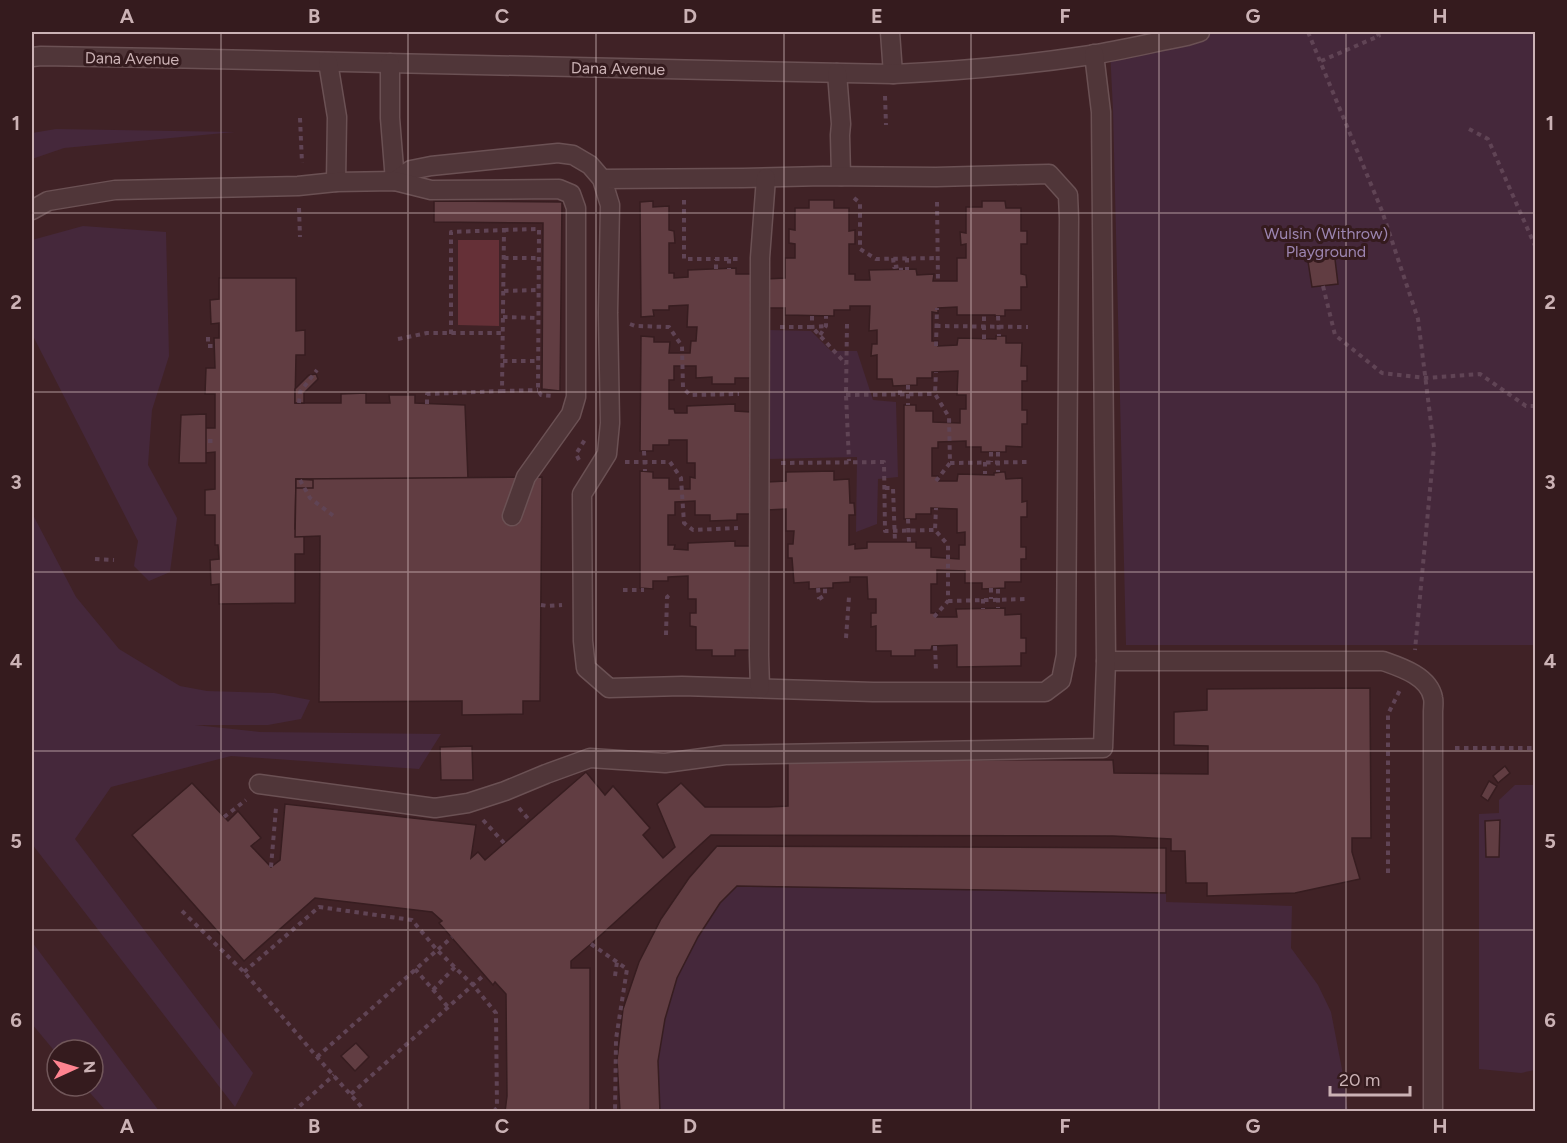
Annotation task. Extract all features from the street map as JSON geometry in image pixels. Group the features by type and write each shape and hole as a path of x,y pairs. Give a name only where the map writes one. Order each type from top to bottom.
{"street":[{"path":"889,74 890,32"},
{"name":"Dana Avenue","path":"32,57 889,74 1036,63 1095,54 1200,32"},
{"path":"259,784 435,808 468,803 590,758 664,763 725,755 1103,748 1106,661 1101,112 1095,54"},
{"path":"328,62 338,117 336,182"},
{"path":"390,63 390,118 395,181"},
{"path":"837,73 841,124 841,176"},
{"path":"395,181 411,170 424,167 558,153 573,155 590,165 602,179 609,205 610,423 607,454 586,471 582,494 583,641 586,668 609,688 663,686 873,692 1045,692 1061,680 1066,655 1068,195 1049,174 602,179"},
{"path":"760,688 761,250 766,178"},
{"path":"32,210 48,201 115,190 298,186 336,182 395,181 431,190 559,189 571,194 576,208 576,397 571,414 526,477 512,516"},
{"path":"1106,661 1383,662 1409,670 1427,686 1433,697 1433,1112"}],"path":[{"path":"1308,32 1382,211 1418,319 1434,447 1417,645 1409,670 1388,714 1388,873"},
{"path":"1321,61 1378,34"},
{"path":"886,125 889,74"},
{"path":"300,118 302,167"},
{"path":"1469,129 1488,139 1536,248"},
{"path":"684,190 684,259 736,259"},
{"path":"937,202 938,281"},
{"path":"860,203 860,249 876,259 938,258"},
{"path":"299,205 300,237"},
{"path":"451,334 451,232 538,229 538,390 541,395 560,397"},
{"path":"502,391 504,230"},
{"path":"504,258 539,258"},
{"path":"893,258 894,267 902,266 901,270"},
{"path":"907,258 908,270"},
{"path":"716,259 716,269"},
{"path":"729,259 729,268"},
{"path":"1323,286 1335,335 1382,373 1426,378 1480,374 1526,406 1536,406"},
{"path":"504,291 539,290"},
{"path":"936,346 937,308"},
{"path":"984,315 984,339"},
{"path":"812,316 812,327 847,364"},
{"path":"820,335 826,326 826,316"},
{"path":"998,316 999,336"},
{"path":"503,317 539,318"},
{"path":"848,324 846,395 849,461"},
{"path":"761,326 826,326"},
{"path":"936,326 1028,327"},
{"path":"635,327 669,327 682,346 683,388 690,395 733,395"},
{"path":"398,339 427,333 503,333"},
{"path":"208,337 208,346 214,346"},
{"path":"503,361 538,361"},
{"path":"299,403 300,392 317,370"},
{"path":"936,372 935,394 949,417 950,463 936,482"},
{"path":"908,385 909,405"},
{"path":"900,386 900,395"},
{"path":"427,404 427,394 538,390"},
{"path":"846,395 935,394"},
{"path":"586,471 576,454 589,433"},
{"path":"208,441 215,441"},
{"path":"644,451 645,471"},
{"path":"991,452 991,462"},
{"path":"998,452 998,472"},
{"path":"624,462 670,462 681,478 684,523 693,530 733,528"},
{"path":"760,464 884,462 885,531 935,530"},
{"path":"985,462 985,474"},
{"path":"950,463 1030,462"},
{"path":"300,480 310,498 335,517"},
{"path":"885,488 893,488 895,542"},
{"path":"934,617 948,601 948,544 935,530 936,508"},
{"path":"908,519 909,542"},
{"path":"95,559 114,560"},
{"path":"818,588 819,599 825,595 825,588"},
{"path":"991,588 991,599"},
{"path":"998,589 998,608"},
{"path":"623,590 644,590"},
{"path":"666,635 667,597 671,594"},
{"path":"846,638 849,597"},
{"path":"983,599 983,609"},
{"path":"948,601 1029,599"},
{"path":"935,646 935,666"},
{"path":"1433,748 1536,748"},
{"path":"271,867 278,786"},
{"path":"468,803 504,843"},
{"path":"244,972 319,907 412,920 437,950 474,985 496,1013 497,1108 494,1112"},
{"path":"183,911 244,972 366,1112"},
{"path":"317,1057 452,938"},
{"path":"591,944 627,969 616,1039 615,1112"},
{"path":"615,976 617,962"},
{"path":"433,990 455,967"},
{"path":"415,969 448,1007"},
{"path":"351,1094 484,975"},
{"path":"293,1112 334,1076"}],"green space":[{"name":"Wulsin (Withrow) Playground","path":"1200,32 1535,32 1535,645 1126,645 1110,50"},
{"path":"56,129 235,132 64,148 32,159 32,133"},
{"path":"83,226 166,232 169,356 152,410 148,465 177,518 170,572 149,581 134,566 138,541 32,334 32,240"},
{"path":"768,330 811,331 831,351 857,351 873,400 896,402 898,477 878,479 877,524 856,532 857,457 768,459"},
{"path":"32,513 76,597 119,649 180,686 207,691 274,693 310,700 301,719 268,725 195,725 260,732 441,734 419,769 231,756 111,787 75,839 253,1073 235,1107 32,844"},
{"path":"1515,785 1535,785 1535,1070 1521,1073 1479,1069 1479,814 1499,813 1499,800"},
{"path":"717,846 1166,848 1166,902 1292,906 1291,948 1318,985 1331,1012 1348,1112 620,1112 617,1060 623,1009 689,878"},
{"path":"32,942 104,1038 45,1040 32,1024"},
{"path":"105,1039 159,1111 106,1111 95,1098 105,1098"}],"shaded area":[{"path":"458,240 499,240 499,326 458,325"}],"building":[{"path":"809,200 834,200 834,208 849,208 849,231 855,230 855,244 849,244 849,274 855,274 855,280 870,280 869,270 916,269 917,275 934,274 933,281 957,281 957,258 966,258 966,244 961,245 960,232 966,233 966,207 982,207 982,201 1005,201 1006,208 1021,208 1021,231 1027,231 1027,244 1021,244 1021,274 1026,275 1027,287 1021,287 1021,310 1005,310 1005,316 995,316 957,315 957,307 938,308 938,313 932,312 932,341 938,341 938,346 957,345 958,338 996,339 996,336 1006,336 1006,343 1022,343 1021,366 1027,366 1027,381 1022,381 1022,410 1027,410 1027,424 1022,424 1022,447 1006,446 1006,452 981,452 981,447 966,447 966,441 938,442 938,448 932,448 932,476 938,476 938,481 957,481 958,474 994,475 994,473 1005,472 1006,479 1022,478 1022,502 1027,501 1027,517 1021,517 1021,547 1026,547 1026,559 1021,559 1021,582 1005,582 1005,588 982,589 982,583 965,583 965,571 937,570 937,584 931,584 931,613 938,613 937,617 957,617 956,609 1005,608 1005,615 1021,614 1021,638 1026,638 1026,653 1021,653 1021,666 957,667 957,645 932,646 931,650 915,650 915,656 891,656 891,651 876,651 876,626 871,627 871,613 876,613 876,599 868,599 867,577 850,577 850,582 833,583 833,588 809,589 809,582 794,583 792,558 788,558 788,544 793,544 794,531 786,531 786,509 737,514 737,520 710,521 710,515 695,515 695,501 675,502 675,515 668,515 668,545 675,545 674,549 688,550 688,543 735,541 735,546 751,546 751,650 735,650 735,656 712,656 712,650 696,650 696,627 690,626 690,613 696,613 696,599 688,599 688,576 668,577 668,581 653,581 653,589 640,588 640,471 653,472 653,478 669,478 669,489 690,489 690,477 695,478 695,463 687,463 687,440 669,440 669,445 653,445 653,451 640,451 641,336 654,337 654,342 670,342 669,353 690,353 691,341 696,341 697,327 687,327 688,305 669,306 669,310 653,310 654,316 641,317 640,202 653,201 653,207 669,206 669,230 674,231 675,243 669,243 669,273 674,273 674,278 688,277 688,270 736,268 736,274 751,274 751,279 785,278 785,258 795,258 795,244 789,243 789,229 795,230 795,208 809,208","holes":["850,306 870,306 869,331 877,330 877,344 872,344 871,356 877,355 877,379 892,379 893,386 917,385 917,378 932,378 932,372 958,371 957,395 966,395 966,409 960,409 960,423 933,422 933,411 916,411 916,405 904,405 904,519 916,519 916,514 931,514 931,508 957,509 957,533 965,532 965,545 959,545 959,559 931,557 931,548 916,548 916,542 867,542 867,548 855,549 855,544 849,545 849,515 855,515 854,503 850,503 849,479 834,480 834,471 786,472 786,481 767,482 751,412 735,411 735,404 687,406 687,413 675,413 674,409 669,409 669,380 674,380 674,366 696,366 696,378 712,377 712,384 735,384 735,378 751,378 751,312 767,308 785,308 785,315 834,316 834,310 850,310"]},
{"path":"434,201 562,202 560,391 542,389 543,223 434,222"},
{"path":"1334,251 1338,284 1312,287 1307,255"},
{"path":"219,278 296,278 296,331 305,330 305,355 296,355 295,403 341,403 341,394 366,393 366,403 390,403 389,395 415,395 415,403 465,405 468,479 445,479 445,490 420,490 419,479 345,479 346,489 320,490 320,480 296,479 295,529 304,529 304,554 295,554 295,603 219,604 219,584 211,585 210,560 219,559 218,545 215,545 215,515 205,515 205,490 215,489 215,452 205,453 205,428 215,428 215,394 205,394 206,368 215,368 214,338 219,338 219,323 211,324 210,300 219,299"},
{"path":"316,374 318,379 304,393 304,403 295,403 295,389 309,375"},
{"path":"206,414 206,463 179,463 181,415"},
{"path":"542,477 540,701 523,701 523,714 462,715 462,701 319,702 320,536 295,537 296,479"},
{"path":"296,479 313,480 313,488 296,488"},
{"path":"1370,688 1371,838 1352,838 1352,852 1360,879 1295,893 1207,896 1207,883 1186,883 1185,851 1171,851 1171,839 1113,836 711,835 571,961 571,968 590,968 590,1112 505,1112 507,1096 506,994 495,982 493,985 439,923 442,921 432,912 315,898 244,961 132,835 192,783 228,821 238,811 261,838 251,846 271,867 280,860 285,804 476,825 471,858 478,852 485,860 586,772 605,795 613,786 650,828 643,835 663,858 675,847 657,804 681,783 705,807 769,807 788,806 788,759 1113,760 1114,773 1208,774 1208,746 1174,745 1174,712 1207,710 1207,689"},
{"path":"472,746 473,780 441,780 440,747"},
{"path":"1505,766 1510,773 1498,783 1493,776"},
{"path":"1489,781 1497,786 1488,801 1481,796"},
{"path":"1500,820 1499,857 1486,857 1485,821"},
{"path":"717,846 1166,848 1166,893 737,886 720,903 698,937 677,978 665,1019 658,1061 660,1112 620,1112 617,1060 623,1009 639,962 661,919 689,878"},
{"path":"356,1043 369,1057 355,1071 341,1056"}]}
